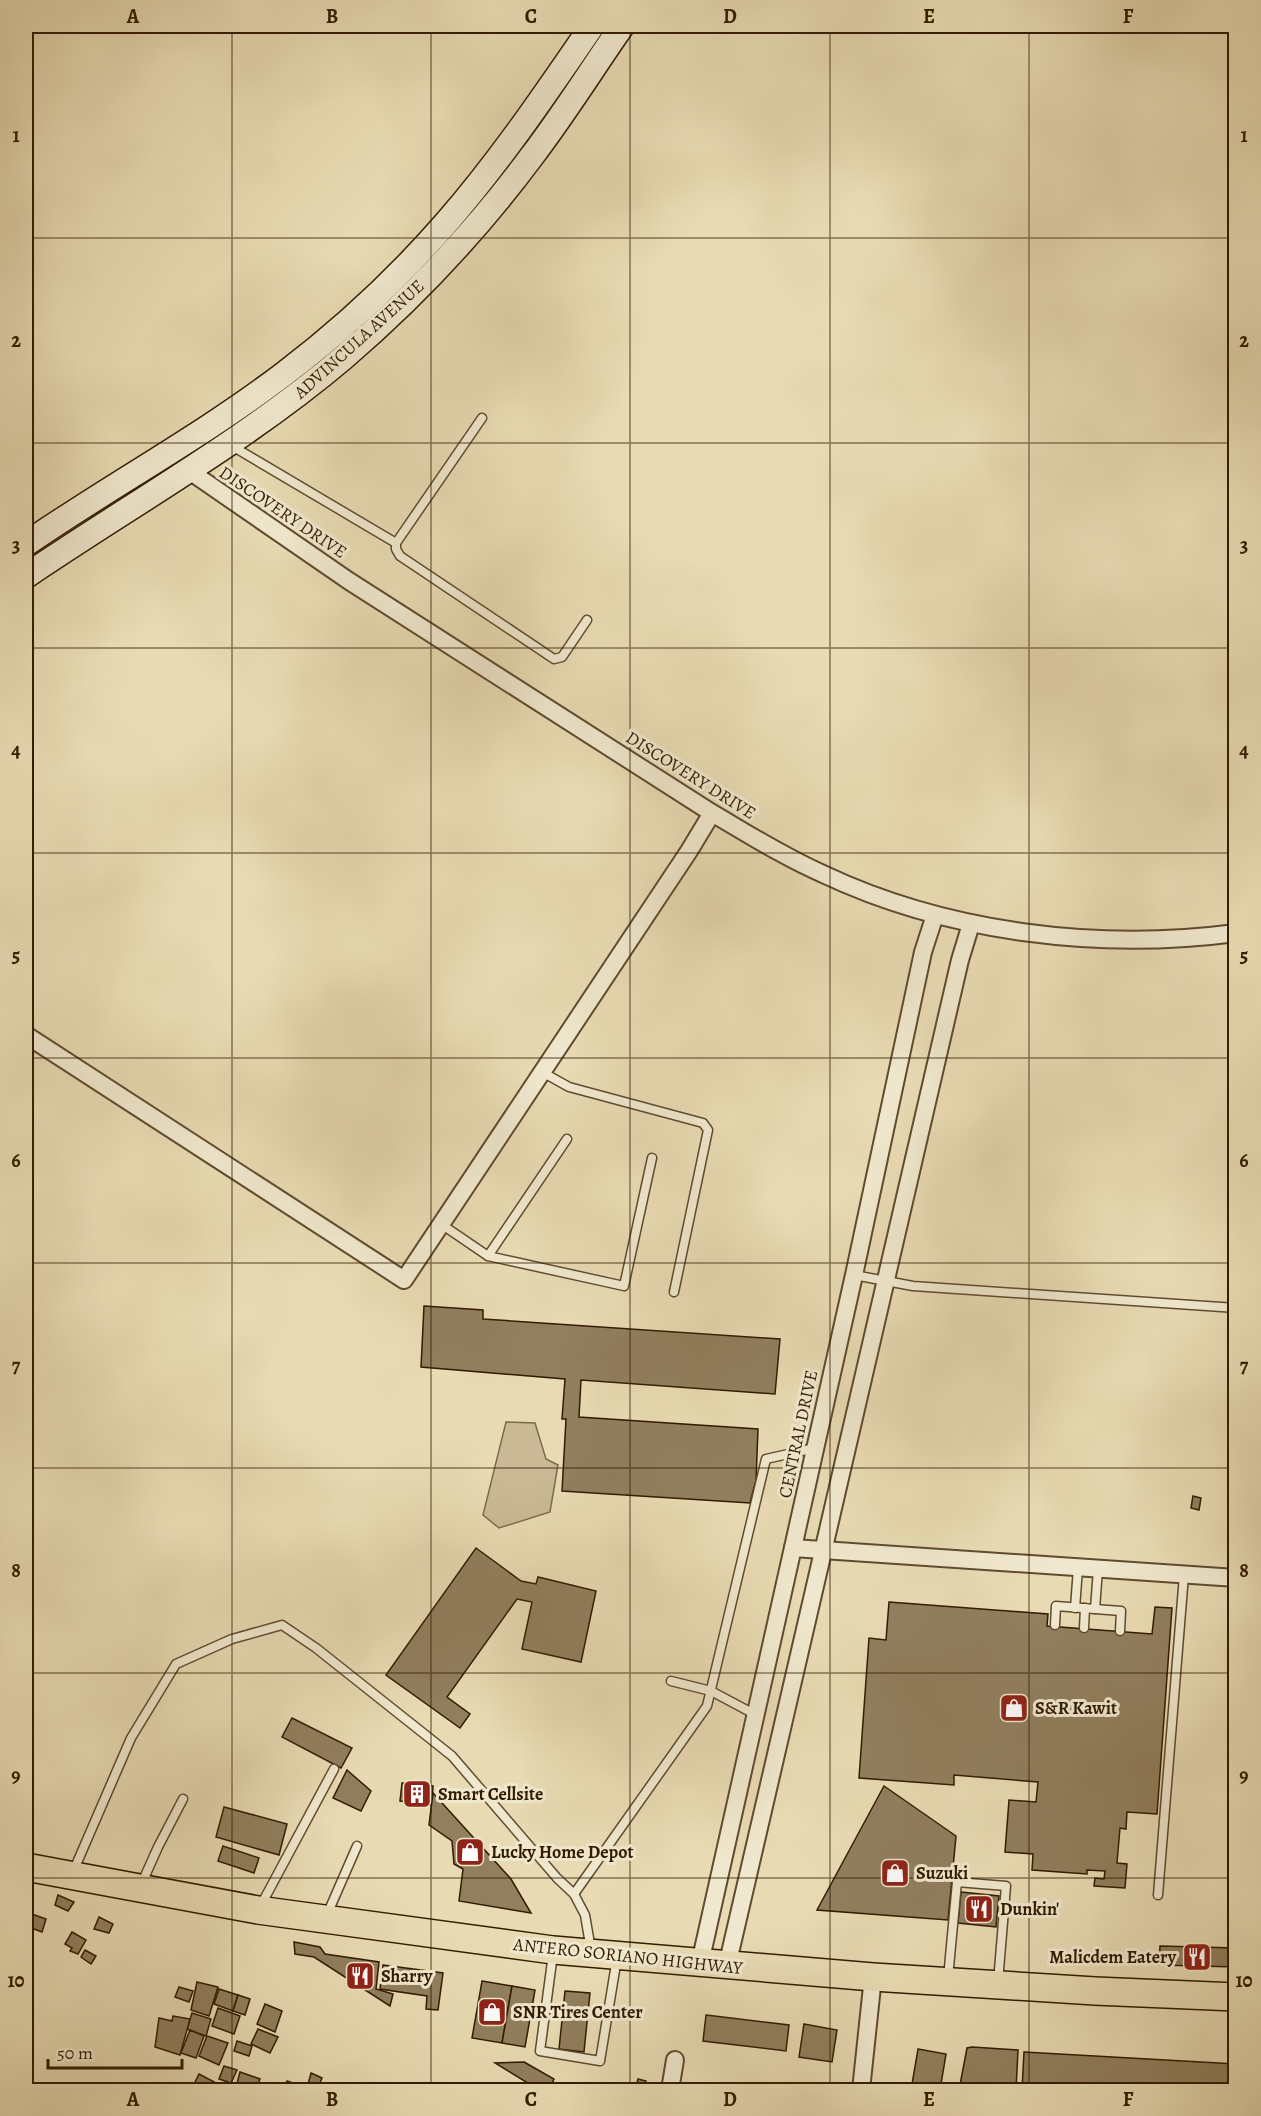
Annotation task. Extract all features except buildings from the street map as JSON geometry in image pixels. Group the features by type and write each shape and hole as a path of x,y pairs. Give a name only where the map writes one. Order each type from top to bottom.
{"main road":[{"name":"ADVINCULA AVENUE","path":"26,544 215,424 301,361 360,309 425,246 470,194 520,130 592,26"},
{"name":"ADVINCULA AVENUE","path":"26,576 229,444 288,402 343,358 403,304 485,215 532,156 622,26"},
{"name":"ANTERO SORIANO HIGHWAY","path":"26,1867 258,1910 553,1950 873,1977 1236,1997"}],"street":[{"name":"DISCOVERY DRIVE","path":"188,470 349,581 712,813 822,874 872,895 971,924 1087,938 1202,936 1236,933"},
{"path":"26,1035 404,1280 689,852 712,813"},
{"name":"CENTRAL DRIVE","path":"699,1963 816,1448 923,952 935,915"},
{"path":"727,1966 971,924"},
{"path":"793,1548 1236,1578"},
{"path":"861,2091 873,1977"},
{"path":"670,2091 675,2060"}],"lane":[{"path":"482,418 396,543 396,549 400,556 554,659 562,657 587,620"},
{"path":"229,444 396,543"},
{"path":"542,1072 569,1087 704,1123 708,1130 674,1292"},
{"path":"488,1256 567,1139"},
{"path":"441,1224 488,1256 624,1286 652,1158"},
{"path":"854,1275 913,1286 1236,1308"},
{"path":"574,1894 707,1706 766,1459 816,1448"},
{"path":"1075,1608 1078,1568"},
{"path":"1084,1628 1098,1569"},
{"path":"1158,1895 1184,1575"},
{"path":"1055,1625 1056,1606 1090,1608 1121,1611 1120,1631"},
{"path":"72,1876 131,1738 176,1664 232,1639 282,1624 316,1648 452,1756 557,1878 574,1894 604,1955 600,2061 540,2051 553,1950"},
{"path":"671,1681 711,1691 756,1715"},
{"path":"258,1910 334,1769"},
{"path":"140,1888 183,1799"},
{"path":"324,1920 357,1846"},
{"path":"948,1982 957,1882 1006,1886 998,1985"}],"shaded area":[{"path":"506,1422 535,1423 546,1459 558,1465 550,1512 499,1528 483,1515"}],"place":[{"name":"S&R Kawit","path":"1014,1708"},
{"name":"Smart Cellsite","path":"417,1794"},
{"name":"Lucky Home Depot","path":"470,1852"},
{"name":"Suzuki","path":"895,1873"},
{"name":"Dunkin'","path":"979,1909"},
{"name":"Malicdem Eatery","path":"1197,1957"},
{"name":"Sharry","path":"360,1976"},
{"name":"SNR Tires Center","path":"492,2012"}]}
